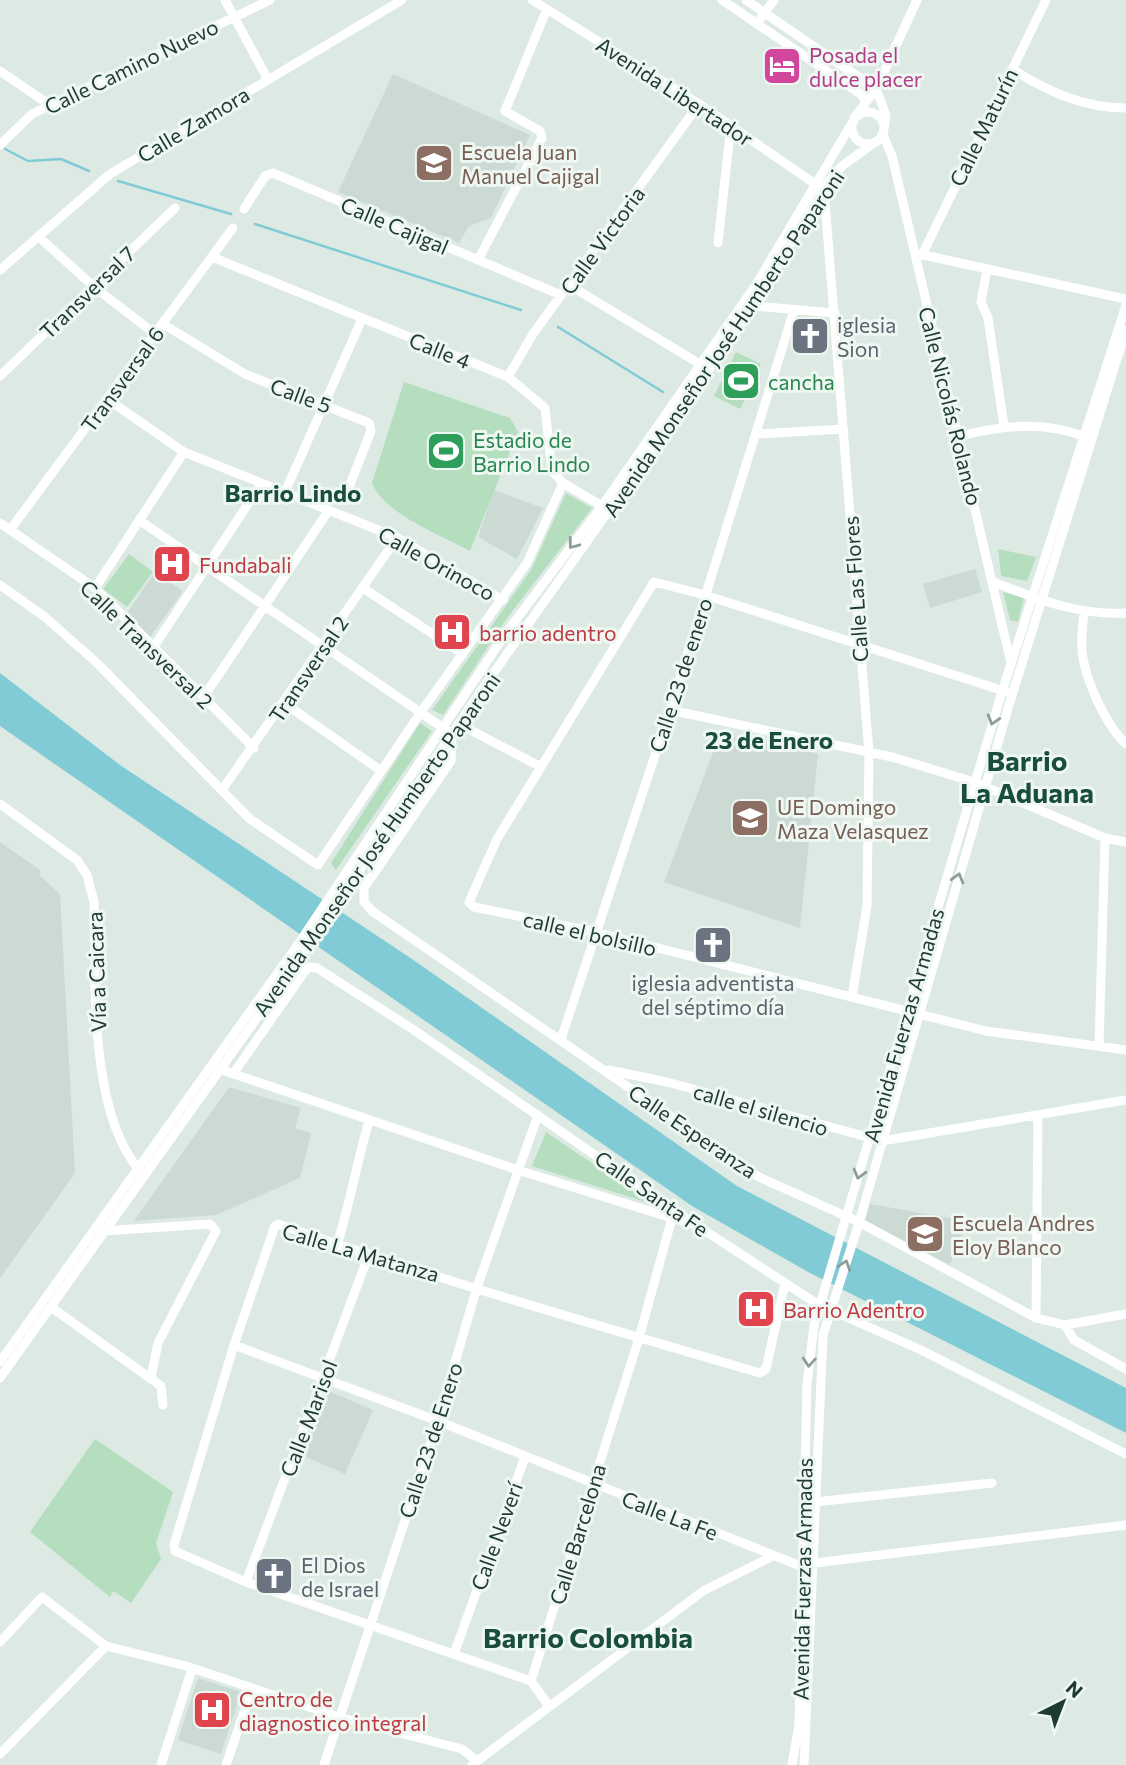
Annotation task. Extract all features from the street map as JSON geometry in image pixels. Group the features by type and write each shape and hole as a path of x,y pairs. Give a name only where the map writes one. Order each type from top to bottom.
{"street":[{"path":"226,0 267,78"},
{"name":"Calle Camino Nuevo","path":"0,145 33,114 270,0"},
{"name":"Calle Zamora","path":"0,270 110,174 267,78 402,0"},
{"name":"Avenida Libertador","path":"532,0 699,104 820,187"},
{"path":"722,0 862,95 865,101"},
{"path":"746,0 876,89 884,108 883,132 875,142 865,144 855,138 853,121 863,112 873,112 881,119 883,132"},
{"path":"757,23 774,0"},
{"name":"Avenida Monseñor José Humberto Paparoni","path":"448,731 458,724 754,306 853,121 876,89 917,0"},
{"name":"Calle Maturín","path":"918,254 1046,0"},
{"path":"478,260 542,138 540,131 505,111 547,9"},
{"path":"1012,69 1042,88 1080,102 1126,108"},
{"path":"0,71 50,105"},
{"name":"Calle Victoria","path":"508,377 561,295 699,104"},
{"path":"718,243 731,125"},
{"name":"Calle Nicolás Rolando","path":"883,132 918,254 1011,664 1018,677"},
{"name":"Avenida Monseñor José Humberto Paparoni","path":"0,1362 341,891 448,731 506,633 602,506 757,283 820,187 842,166 875,142"},
{"name":"Calle Cajigal","path":"244,209 265,176 273,173 561,295"},
{"name":"Calle Las Flores","path":"820,187 835,313 858,646 869,753 867,906 852,997"},
{"name":"Transversal 7","path":"0,376 175,208"},
{"name":"Transversal 6","path":"10,530 233,228"},
{"path":"39,237 93,286 156,334"},
{"path":"918,254 1126,299"},
{"name":"Calle 4","path":"212,257 508,377 545,408 552,471 563,482"},
{"path":"987,269 981,302 988,318 1004,426"},
{"path":"569,285 700,364"},
{"path":"754,306 835,313"},
{"name":"Avenida Fuerzas Armadas","path":"804,1765 821,1356 831,1308 859,1224 1018,677 1038,599 1126,306"},
{"name":"Calle 23 de enero","path":"561,1039 670,710 794,310"},
{"path":"285,492 362,318"},
{"name":"Calle 5","path":"163,324 245,374 363,418 369,423 371,431 344,500"},
{"name":"Avenida Fuerzas Armadas","path":"1088,438 1126,330"},
{"name":"Calle Orinoco","path":"107,399 184,452 398,538 503,600"},
{"path":"960,436 1004,426 1043,427 1088,438"},
{"path":"757,434 844,429"},
{"path":"95,588 184,452"},
{"path":"0,585 45,617 97,663 250,819 314,865 321,862 380,770 527,564 563,482 602,506"},
{"path":"153,648 262,483"},
{"path":"203,698 267,607 329,510"},
{"path":"139,520 448,731"},
{"name":"Calle Transversal 2","path":"0,523 95,588 254,748"},
{"name":"Transversal 2","path":"222,790 254,748 393,545"},
{"name":"calle el bolsillo","path":"705,595 654,582 497,839 469,902 474,907 596,932 909,1009 986,1031 1126,1050"},
{"path":"992,582 1038,599 1084,611 1126,613"},
{"path":"363,588 463,654"},
{"path":"705,595 1012,695"},
{"name":"Avenida Fuerzas Armadas","path":"792,1765 799,1724 810,1347 821,1300 974,782 1011,664 1038,599"},
{"path":"1084,611 1082,652 1097,698 1114,734 1126,744"},
{"path":"284,703 380,770"},
{"path":"670,710 869,753 974,782 1105,838 1126,842"},
{"path":"458,724 541,767"},
{"name":"Calle Esperanza","path":"448,731 451,761 364,888 364,901 372,911 759,1177 859,1224 1036,1318"},
{"name":"Vía a Caicara","path":"0,804 67,852 87,876 94,902 102,1075 109,1108 140,1171"},
{"path":"1099,1046 1105,838"},
{"name":"Avenida Monseñor José Humberto Paparoni","path":"0,1378 103,1231 140,1171 219,1069 305,942"},
{"name":"Calle Santa Fe","path":"233,1074 310,967 317,968 414,1030 696,1225 785,1283 1126,1454"},
{"path":"219,1069 518,1170 696,1225"},
{"name":"calle el silencio","path":"603,1069 667,1082 882,1142 1126,1100"},
{"name":"Calle 23 de Enero","path":"324,1765 342,1718 369,1625 438,1421 477,1287 538,1115"},
{"path":"1038,1115 1036,1318 1065,1325 1126,1314"},
{"path":"337,1245 358,1177 358,1159 369,1121"},
{"name":"Calle Barcelona","path":"531,1681 639,1338 672,1218"},
{"path":"103,1231 210,1224 216,1231 158,1343 151,1377"},
{"name":"Calle La Matanza","path":"246,1582 181,1556 174,1545 234,1345 275,1226 760,1373 766,1369 785,1283"},
{"name":"Calle Marisol","path":"246,1582 369,1254"},
{"path":"51,1307 162,1386 163,1405"},
{"path":"1065,1325 1074,1340 1126,1369"},
{"name":"Calle La Fe","path":"234,1345 438,1421 592,1485 802,1565 1126,1525"},
{"name":"Calle Neverí","path":"454,1654 525,1457"},
{"path":"816,1502 992,1483"},
{"path":"0,1642 42,1597 106,1646 192,1669 342,1718 463,1749 474,1763 703,1591 773,1556"},
{"path":"246,1582 531,1681 549,1706"},
{"path":"0,1754 106,1646"},
{"path":"161,1765 192,1669"},
{"path":"226,1765 252,1689"}],"shaded area":[{"name":"Escuela Juan Manuel Cajigal","path":"393,74 530,135 491,218 469,226 459,243 338,192"},
{"path":"494,490 543,508 517,559 478,537"},
{"path":"975,569 982,592 930,608 923,584"},
{"path":"155,572 183,591 150,637 127,613"},
{"name":"UE Domingo Maza Velasquez","path":"720,734 818,754 800,928 664,882"},
{"path":"0,842 40,870 40,876 60,894 75,1173 0,1278"},
{"path":"229,1087 301,1108 295,1128 311,1133 300,1178 216,1215 134,1221"},
{"name":"Escuela Andres Eloy Blanco","path":"870,1204 967,1221 950,1265 865,1221"},
{"path":"329,1391 373,1410 345,1474 301,1455"},
{"path":"198,1678 241,1692 221,1754 178,1740"}],"green space":[{"name":"cancha","path":"736,352 761,364 755,376 761,379 758,385 753,383 740,409 714,396"},
{"name":"Estadio de Barrio Lindo","path":"404,382 510,418 518,432 470,551 401,514 378,494 372,483"},
{"path":"566,493 592,508 507,618 443,715 432,710 531,570"},
{"path":"998,549 1036,557 1027,581 1001,576"},
{"path":"129,554 153,572 127,607 103,589"},
{"path":"1003,592 1024,598 1018,622 1010,620"},
{"path":"420,723 432,731 336,870 331,863"},
{"path":"546,1132 652,1204 532,1166"},
{"path":"95,1439 173,1492 156,1543 161,1559 131,1603 113,1591 110,1597 30,1532"}],"water":[{"path":"0,673 120,765 412,959 737,1186 1126,1388 1126,1433 810,1273 692,1206 0,726"}],"waterway":[{"path":"5,149 28,161 61,159 89,171"},
{"path":"118,181 231,214"},
{"path":"255,224 521,310"},
{"path":"558,327 663,392"}],"place":[{"name":"Posada el dulce placer","path":"782,66"},
{"name":"Escuela Juan Manuel Cajigal","path":"434,163"},
{"name":"iglesia Sion","path":"810,336"},
{"name":"cancha","path":"741,381"},
{"name":"Estadio de Barrio Lindo","path":"446,451"},
{"name":"Fundabali","path":"172,564"},
{"name":"barrio adentro","path":"452,632"},
{"name":"UE Domingo Maza Velasquez","path":"750,818"},
{"name":"iglesia adventista del séptimo día","path":"713,945"},
{"name":"Escuela Andres Eloy Blanco","path":"925,1234"},
{"name":"Barrio Adentro","path":"756,1309"},
{"name":"El Dios de Israel","path":"274,1576"},
{"name":"Centro de diagnostico integral","path":"212,1710"}],"district":[{"name":"Barrio Lindo","path":"293,492"},
{"name":"23 de Enero","path":"769,739"},
{"name":"Barrio La Aduana","path":"1027,776"},
{"name":"Barrio Colombia","path":"588,1637"}]}
